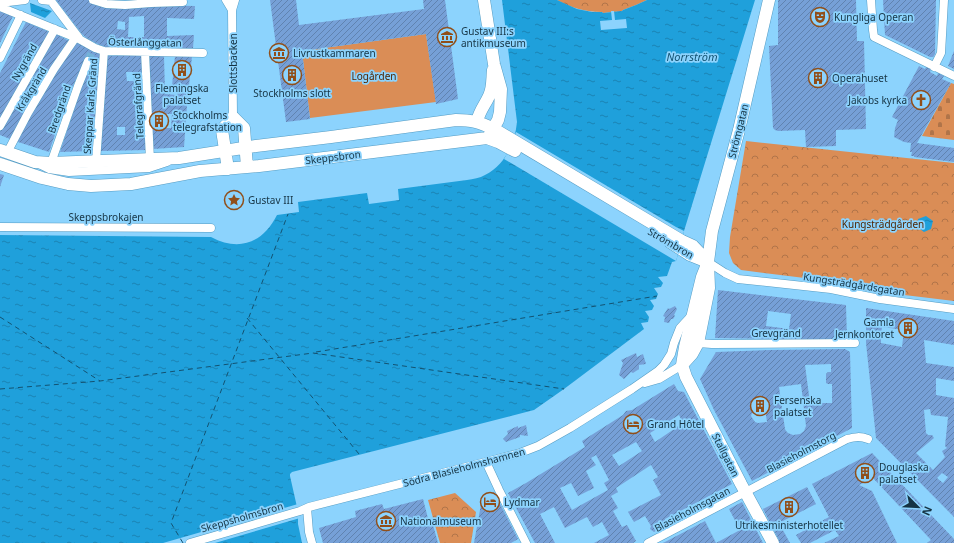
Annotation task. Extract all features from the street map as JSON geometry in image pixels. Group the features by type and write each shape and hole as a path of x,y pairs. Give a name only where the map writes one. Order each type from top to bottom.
{"street":[{"path":"0,3 25,0"},
{"path":"42,0 51,2 77,38"},
{"path":"93,0 106,4 125,5 183,2"},
{"path":"226,0 232,10"},
{"name":"Slottsbacken","path":"233,117 232,10 235,0"},
{"path":"484,0 494,64 501,88 500,112 493,137 480,130 477,122 478,115 490,94 494,64"},
{"name":"Strömgatan","path":"708,262 712,231 737,136 768,0"},
{"path":"871,0 874,37 954,76"},
{"path":"934,66 941,54 944,0"},
{"name":"Österlånggatan","path":"0,7 77,38 94,49 104,52 203,53"},
{"path":"0,58 21,15"},
{"name":"Nygränd","path":"0,126 55,29"},
{"name":"Kråkgränd","path":"4,152 54,69 77,38"},
{"name":"Skeppar Karls Gränd","path":"96,162 104,52"},
{"name":"Telegrafgränd","path":"146,52 150,157"},
{"name":"Bredgränd","path":"51,163 88,61"},
{"path":"228,169 222,130 233,117 244,128 247,167"},
{"name":"Skeppsbron","path":"4,152 35,162 49,169 70,172 149,168 179,158 246,147 456,120 470,120 477,122"},
{"name":"Strömbron","path":"493,137 511,144 681,245 690,255 708,262"},
{"name":"Skeppsbron","path":"0,164 42,178 68,184 91,186 137,184 178,174 200,171 247,167 493,137"},
{"name":"Skeppsbron","path":"35,162 96,162 150,157 179,158"},
{"name":"Skeppsbrokajen","path":"0,227 211,228"},
{"name":"Kungsträdgårdsgatan","path":"708,262 724,273 738,279 831,289 880,299 954,309"},
{"name":"Södra Blasieholmshamnen","path":"682,365 692,315 702,277 708,262"},
{"name":"Södra Blasieholmshamnen","path":"639,385 659,379 682,365 692,354 698,343 709,288 708,262"},
{"name":"Södra Blasieholmshamnen","path":"304,509 520,453 538,446 639,385 658,371 671,354 680,328 692,315"},
{"name":"Grevgränd","path":"698,343 855,343"},
{"name":"Stallgatan","path":"682,365 686,377 773,543"},
{"name":"Blasieholmstorg","path":"746,492 847,439 861,437 868,439"},
{"path":"486,462 526,543"},
{"name":"Blasieholmsgatan","path":"650,542 746,492"},
{"path":"304,509 312,543"},
{"name":"Skeppsholmsbron","path":"190,543 304,509"}],"green space":[{"path":"557,0 647,0 622,11 603,13 579,9"},
{"name":"Logården","path":"426,34 436,102 310,118 302,51"},
{"path":"951,83 954,84 954,140 922,136"},
{"name":"Kungsträdgården","path":"746,141 954,163 954,301 863,290 829,281 741,270 733,263 729,253 730,237"},
{"path":"455,493 476,512 471,543 440,543 428,500"}],"water":[{"name":"Norrström","path":"502,0 557,0 577,9 603,13 622,11 647,0 755,0 676,261 672,262 667,276 658,277 663,283 661,287 654,288 658,294 656,299 650,300 654,306 652,310 645,311 649,317 648,322 641,323 644,329 534,410 292,472 290,476 297,507 298,524 302,543 0,543 0,235 211,237 221,242 240,244 249,242 265,232 277,215 299,212 298,202 367,193 369,204 399,200 398,189 467,180 483,176 492,171 508,153 514,138 517,122"},
{"path":"30,3 52,11 45,18 31,12"},
{"path":"926,216 933,221 931,229 924,232 917,227 918,219"}],"pier":[{"path":"611,11 614,11 615,20 626,19 627,28 601,30 600,21 612,20"},
{"path":"516,132 684,231 676,261 504,159"},
{"path":"298,504 300,518 215,543 163,543"}],"building":[{"path":"56,0 88,0 104,7 149,5 195,6 194,19 167,18 167,36 194,35 193,48 112,49 88,39 82,34","holes":["144,16 144,37 128,37 129,17","118,21 125,22 125,30 117,29"]},
{"name":"Stockholms slott","path":"270,0 296,0 299,25 424,9 423,0 445,0 458,99 436,104 426,34 302,51 310,119 286,122"},
{"name":"Operahuset","path":"778,0 856,0 857,41 864,41 866,129 836,130 836,146 806,147 805,130 778,131 773,128 769,46 778,45"},
{"path":"883,0 936,0 935,54 933,57 930,57 885,35"},
{"path":"0,11 13,16 0,43"},
{"path":"26,22 49,32 35,56 30,53 27,60 31,63 0,120 0,73"},
{"path":"56,34 69,41 35,93 10,139 0,135 0,132"},
{"path":"76,41 101,54 94,151 60,152 85,77 85,60 69,94 49,152 15,141 41,96"},
{"path":"954,51 954,69 948,66"},
{"path":"144,55 147,150 100,151 106,56","holes":["126,72 133,72 134,81 127,81","117,127 125,127 125,135 117,135"]},
{"path":"149,55 164,56 165,94 177,95 178,86 172,86 175,56 192,56 184,147 153,149","holes":["166,114 172,114 171,128 166,128"]},
{"name":"Jakobs kyrka","path":"919,66 925,69 926,67 931,69 930,72 937,76 938,73 944,76 942,79 951,83 917,143 954,148 954,162 911,156 911,143 904,142 894,137 898,120 892,117"},
{"path":"0,174 4,175 0,187"},
{"path":"718,290 846,305 847,340 715,338","holes":["768,311 791,314 789,329 766,326"]},
{"path":"675,306 677,309 673,319 671,319 669,323 664,322 665,317 663,316 668,308 669,309"},
{"path":"866,308 954,321 954,345 924,340 926,363 954,367 954,381 936,378 936,395 954,398 954,517 876,438 866,343","holes":["882,327 904,330 902,347 881,343","930,409 931,415 948,417 945,446 947,448 942,451 945,457 933,470 916,453 934,438 932,435 928,435 926,433 924,410","942,473 948,477 943,483 937,478"]},
{"path":"845,349 850,352 852,428 752,481 714,410 700,379 716,352","holes":["831,364 831,372 826,374 826,383 832,384 832,403 810,403 805,365","801,384 806,426 804,431 800,434 793,435 788,433 785,429 779,387","762,408 765,409 767,422 755,422 751,416 752,413"]},
{"path":"636,353 637,357 643,354 646,364 639,365 639,369 633,373 631,372 624,379 619,375 623,363 621,360"},
{"path":"674,384 678,391 684,392 732,484 665,519 667,525 654,532 650,529 651,526 645,516 634,522 628,512 661,495 653,480 658,477 651,465 616,488 618,492 611,496 618,508 613,511 622,527 627,525 636,541 633,543 594,543 609,535 602,522 593,527 587,517 565,528 554,507 540,514 555,543 535,543 508,493 585,447 582,441 623,415 626,411 632,410","holes":["679,415 683,423 655,442 650,433","636,442 642,451 619,466 612,455","596,455 609,480 604,483 608,490 572,510 560,488 571,483 578,496 594,488 586,471 596,465 591,458"]},
{"path":"526,425 528,436 520,435 520,437 506,442 503,439 508,434 507,431 518,426 518,428"},
{"path":"872,453 954,539 954,543 927,543 931,540 873,478 859,485 872,491 897,543 824,543 839,536 835,530 810,543 801,543 796,535 829,517 812,484"},
{"name":"Utrikesministerhotellet","path":"807,487 816,504 779,523 790,543 779,543 777,541 779,540 763,509"},
{"path":"494,492 518,539 511,543 474,543 482,499"},
{"name":"Nationalmuseum","path":"423,499 430,526 433,525 438,543 323,543 319,528 356,517 355,511 382,504 384,509"},
{"path":"742,502 763,543 716,543 740,530 729,509"},
{"path":"705,521 716,543 663,543 688,530"}],"ferry route":[{"path":"183,543 171,523 288,214"},
{"path":"316,352 657,296"},
{"path":"0,317 100,381"},
{"path":"247,318 359,454"},
{"path":"0,389 100,381 313,353 564,389"}],"tunnel":[{"path":"88,61 93,50"}],"place":[{"name":"Kungliga Operan","path":"820,17"},
{"name":"Gustav III:s antikmuseum","path":"447,37"},
{"name":"Livrustkammaren","path":"279,53"},
{"name":"Flemingska palatset","path":"182,70"},
{"name":"Stockholms slott","path":"292,75"},
{"name":"Operahuset","path":"818,78"},
{"name":"Jakobs kyrka","path":"921,100"},
{"name":"Stockholms telegrafstation","path":"159,121"},
{"name":"Gustav III","path":"234,200"},
{"name":"Gamla Jernkontoret","path":"908,328"},
{"name":"Fersenska palatset","path":"760,406"},
{"name":"Grand Hôtel","path":"633,424"},
{"name":"Douglaska palatset","path":"865,473"},
{"name":"Lydmar","path":"490,502"},
{"name":"Utrikesministerhotellet","path":"789,507"},
{"name":"Nationalmuseum","path":"386,521"}]}
